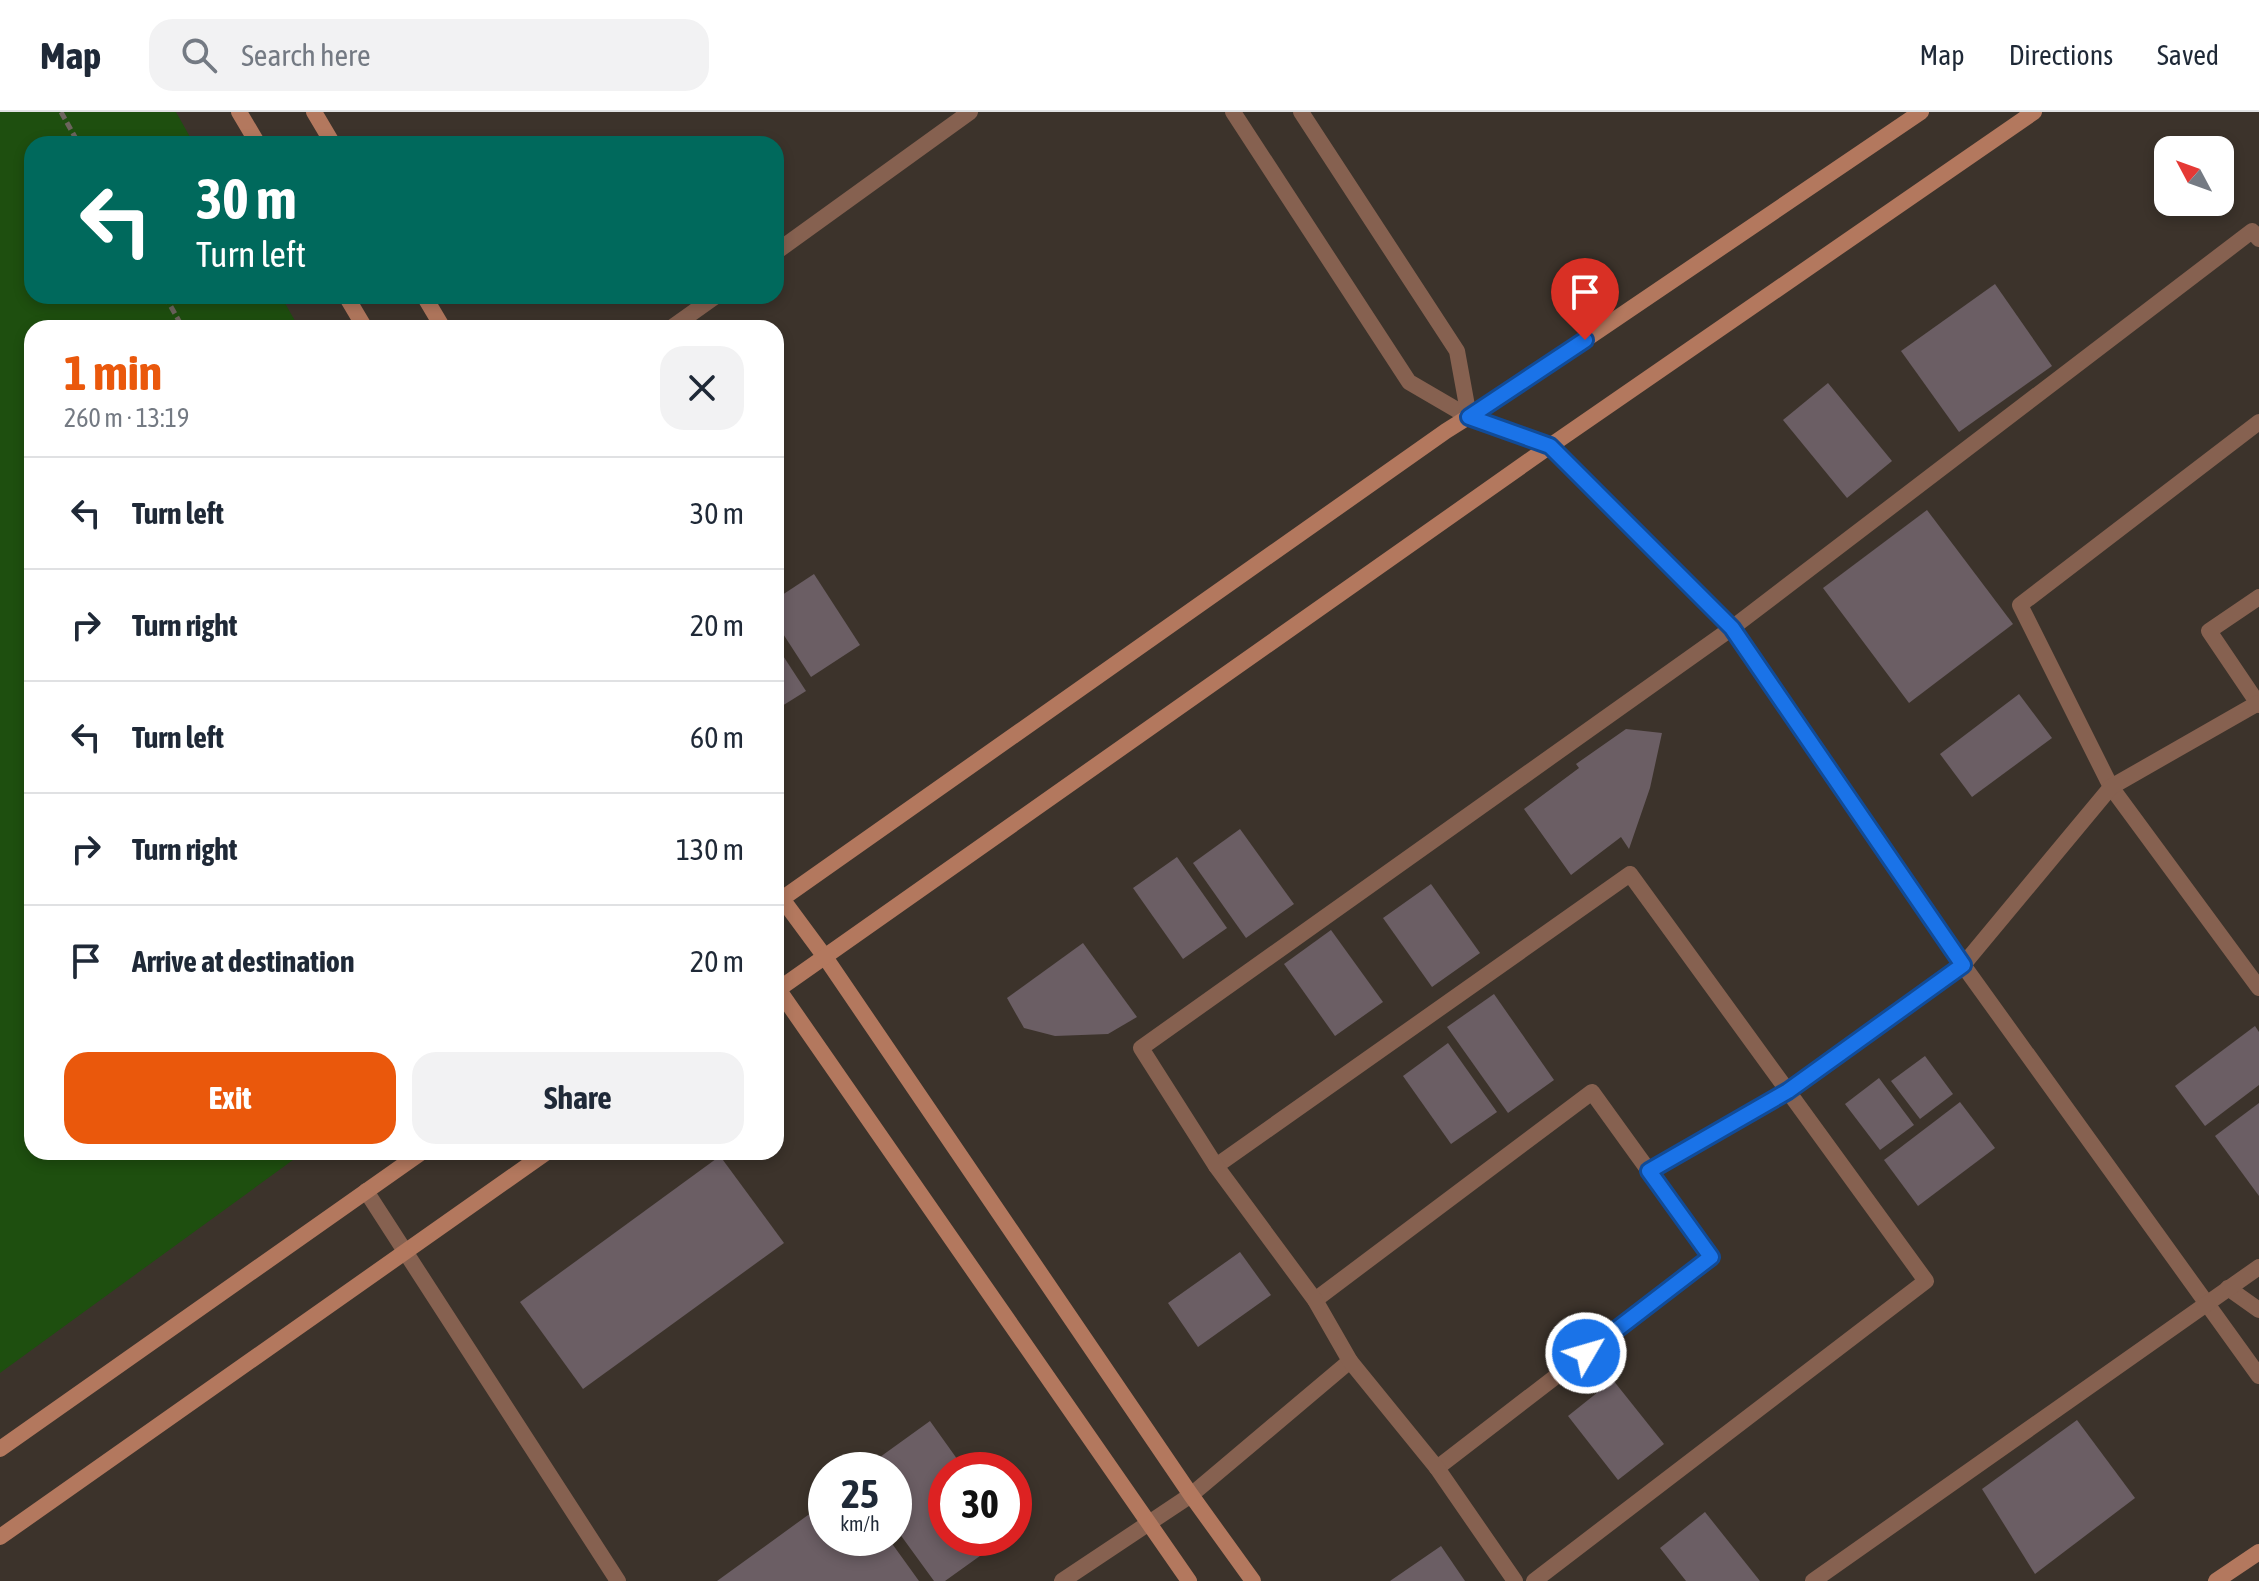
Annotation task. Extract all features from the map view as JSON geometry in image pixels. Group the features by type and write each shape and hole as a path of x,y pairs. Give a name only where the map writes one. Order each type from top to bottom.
{"street":[{"path":"239,112 253,136"},
{"path":"314,112 328,136"},
{"path":"784,246 970,112"},
{"path":"1233,112 1409,382 1469,417 1550,446 1732,628 1963,965 2259,1376"},
{"path":"1301,112 1457,351 1469,417"},
{"path":"784,893 1446,431 1921,112"},
{"path":"784,984 1550,446 2034,112"},
{"path":"1515,1581 1437,1468 1350,1361 1315,1300 1216,1166 1141,1048 1732,628 2252,231 2259,239"},
{"path":"682,320 705,304"},
{"path":"2259,422 2020,605 2111,787 2259,988"},
{"path":"1649,1171 1788,1091 1963,965 2111,787 2259,704 2209,631 2259,597"},
{"path":"1216,1166 1630,874 1926,1281 1534,1581"},
{"path":"784,905 825,957 1191,1495 1253,1581"},
{"path":"784,999 1189,1581"},
{"path":"1315,1300 1592,1092 1711,1257 1437,1468"},
{"path":"0,1449 411,1160"},
{"path":"0,1537 536,1160"},
{"path":"366,1191 618,1581"},
{"path":"1813,1581 2259,1267"},
{"path":"2228,1288 2259,1310"},
{"path":"1062,1581 1191,1495 1350,1361"},
{"path":"2216,1581 2259,1552"}],"path":[{"path":"61,112 74,136"}],"green space":[{"path":"0,112 176,112 190,136 24,136 24,304 286,304 294,320 24,320 24,1160 293,1160 0,1373"}],"building":[{"path":"1995,284 2052,366 1959,432 1901,351"},
{"path":"1828,383 1892,461 1847,498 1783,420"},
{"path":"1927,510 2013,624 1909,703 1823,588"},
{"path":"814,574 860,645 811,677 784,635 784,594"},
{"path":"784,657 806,691 784,705"},
{"path":"2019,694 2052,738 1972,797 1940,754"},
{"path":"1626,729 1662,733 1650,788 1629,849 1621,837 1571,875 1524,809 1579,768 1576,764"},
{"path":"1240,829 1294,904 1246,938 1193,863"},
{"path":"1177,857 1227,928 1183,959 1133,888"},
{"path":"1431,884 1480,953 1432,987 1383,918"},
{"path":"1331,930 1383,1002 1335,1036 1284,964"},
{"path":"1083,943 1137,1017 1108,1034 1055,1036 1024,1028 1007,998"},
{"path":"1494,994 1554,1080 1508,1113 1447,1027"},
{"path":"2255,1026 2259,1032 2259,1085 2205,1126 2175,1086"},
{"path":"1448,1043 1497,1112 1451,1144 1403,1076"},
{"path":"1925,1056 1953,1094 1920,1119 1891,1081"},
{"path":"1879,1078 1914,1125 1880,1150 1845,1104"},
{"path":"1960,1102 1995,1148 1918,1206 1884,1160"},
{"path":"2259,1103 2259,1196 2215,1136"},
{"path":"715,1160 723,1160 784,1243 583,1389 520,1302"},
{"path":"1240,1252 1271,1295 1198,1347 1168,1303"},
{"path":"1613,1380 1664,1444 1618,1480 1568,1416"},
{"path":"2077,1420 2135,1498 2035,1574 1982,1489"},
{"path":"930,1421 952,1452 928,1452 928,1556 980,1556 945,1581 934,1581 912,1551 912,1452 887,1452"},
{"path":"1705,1512 1760,1581 1686,1581 1660,1548"},
{"path":"808,1515 808,1556 901,1556 919,1581 717,1581"},
{"path":"1441,1546 1465,1581 1390,1581"}],"route":[{"path":"1585,340 1469,417 1550,446 1732,628 1963,965 1788,1091 1649,1171 1711,1257 1586,1353"}]}
